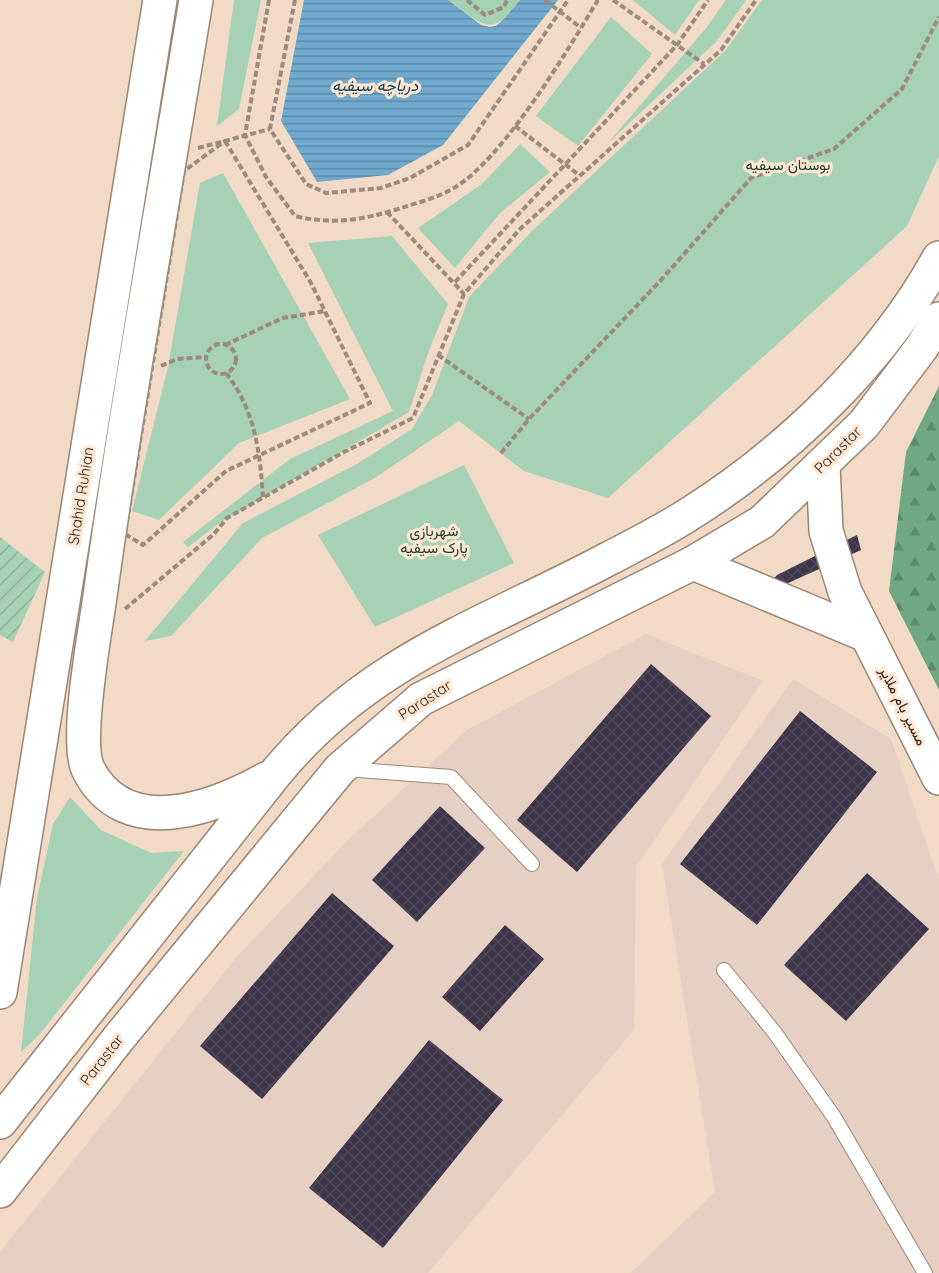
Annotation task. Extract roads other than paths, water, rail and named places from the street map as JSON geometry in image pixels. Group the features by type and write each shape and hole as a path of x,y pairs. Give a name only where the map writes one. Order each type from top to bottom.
{"main road":[{"name":"Shahid Ruhian","path":"0,992 160,0"},
{"path":"196,0 111,515 94,635 84,743 87,766 100,788 124,807 151,813 212,806 275,774"},
{"path":"0,1122 297,747 360,691 413,656 608,559 690,514 740,479 814,416 851,377 885,337 927,279 939,258"},
{"name":"Parastar","path":"0,1191 118,1039 339,769 421,699 693,562 762,522 823,466 864,424 922,347 939,319"},
{"name":"مسیر بام ملایر","path":"823,466 826,531 845,592 939,778"},
{"path":"693,562 866,635"}],"lane":[{"path":"339,769 451,777 532,864"},
{"path":"724,970 775,1033 834,1118 925,1273"}],"water":[{"name":"دریاچه سیفیه","path":"304,0 448,0 481,25 490,27 496,26 506,17 520,0 558,0 443,145 388,175 317,182 281,121"}],"park label":[{"name":"بوستان سیفیه","path":"788,165"},
{"name":"شهربازی پارک سیفیه","path":"434,540"}]}
